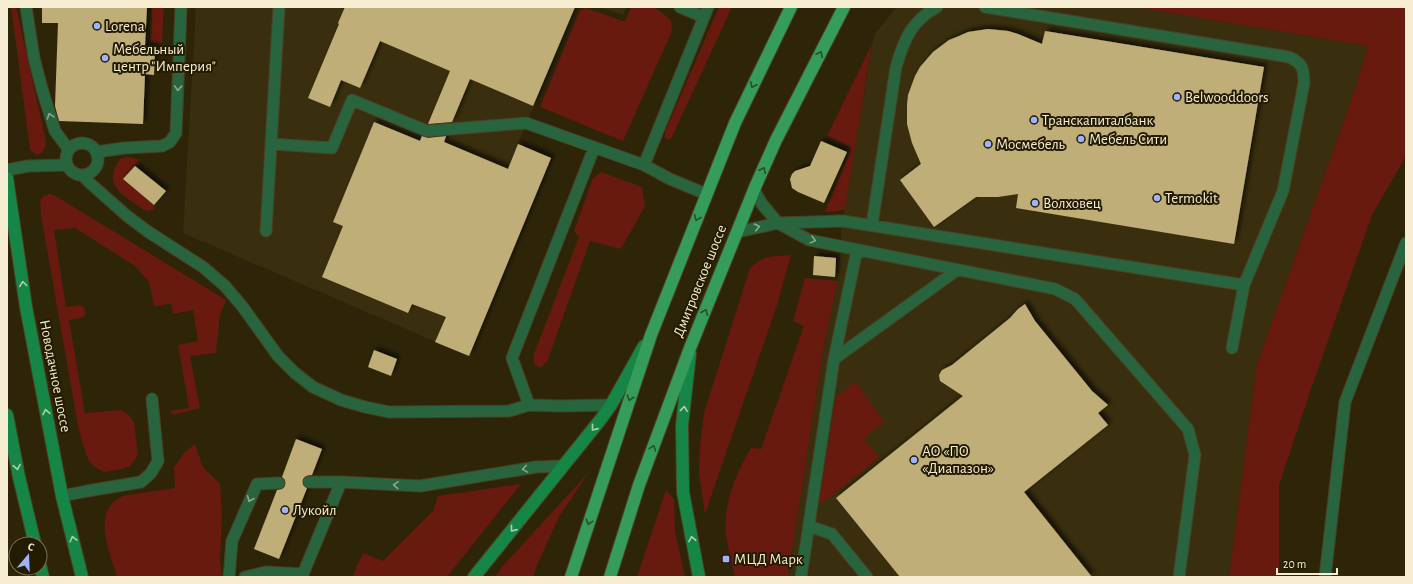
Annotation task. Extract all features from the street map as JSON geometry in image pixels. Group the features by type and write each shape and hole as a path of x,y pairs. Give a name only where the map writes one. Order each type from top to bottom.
{"main road":[{"path":"770,50 783,7"},
{"name":"Дмитровское шоссе","path":"571,577 651,335 735,123 791,7"},
{"name":"Дмитровское шоссе","path":"610,577 639,485 690,348 754,190 776,140 844,7"},
{"path":"832,30 851,7"},
{"name":"Новодачное шоссе","path":"7,178 26,307 62,496 82,577"},
{"path":"474,577 601,419 611,405 651,335"},
{"path":"690,348 682,425 684,492 699,577"},
{"path":"7,415 19,477 33,536"}],"lane":[{"path":"26,7 34,58 42,89 55,131 69,150"},
{"path":"96,152 124,148 162,146 170,142 176,133 181,7"},
{"path":"266,231 279,7"},
{"path":"644,165 705,12 680,7"},
{"path":"872,225 898,61 904,42 915,25 926,13 937,7"},
{"path":"985,7 1030,10 1289,56 1298,62 1304,74 1304,83 1283,191 1244,285 1232,348"},
{"path":"271,144 332,148 352,100 427,131 526,123 644,165 670,179 706,194"},
{"path":"82,175 92,171 98,162 96,152 88,145 83,143 73,146 69,150 66,160 67,165 73,172 82,175 105,198 147,231 203,267 225,286 242,306 278,356 295,373 313,387 341,400 389,412 509,410 529,405 611,405"},
{"path":"529,405 512,358 594,148"},
{"path":"7,170 28,166 67,165"},
{"path":"754,190 762,204 778,223 809,240 1055,289 1075,299 1188,429 1195,455 1179,577"},
{"path":"737,232 778,223 843,220 1244,285"},
{"path":"1325,577 1345,402 1406,243"},
{"path":"801,577 834,358 857,250"},
{"path":"834,358 957,270"},
{"path":"62,496 141,482 152,473 158,461 152,399"},
{"path":"309,482 420,486 536,467 563,466"},
{"path":"245,577 266,572 303,574 341,482"},
{"path":"229,577 232,541 257,484 279,483"},
{"path":"809,526 832,534 867,577"}],"shaded area":[{"path":"11,7 16,7 46,141 45,149 39,155 33,153 30,149"},
{"path":"152,7 164,7 162,43 151,42"},
{"path":"196,7 575,7 518,144 551,158 469,356 183,233"},
{"path":"600,7 626,7 623,15"},
{"path":"631,7 652,7 660,11 671,20 672,31 623,141 540,107 580,10 586,8 625,22"},
{"path":"719,7 732,7 672,137 669,140 665,138 665,132"},
{"path":"897,7 1135,7 1368,46 1351,101 1257,364 1229,577 788,577 825,339 838,281 841,232 874,35"},
{"path":"1135,7 1406,7 1406,156 1372,215 1279,485 1279,577 1229,577 1257,364 1351,101 1368,46"},
{"path":"872,44 845,210 825,212 851,147 827,136"},
{"path":"129,157 139,161 123,179 154,205 154,209 149,211 144,210 122,194 114,183 113,176 115,168 121,158"},
{"path":"601,172 642,187 645,206 621,249 590,241 547,362 540,368 534,364 534,354 579,237 574,231 593,178"},
{"path":"49,194 54,195 226,300 220,315 216,353 190,356 200,408 174,415 169,411 189,408 178,345 198,341 193,310 173,314 171,304 154,306 149,282 135,266 75,228 54,230 66,307 80,305 84,307 86,314 82,318 69,320 85,413 121,410 129,415 134,422 138,455 130,466 122,469 104,472 96,468 89,461 83,445 78,426 41,215 40,200"},
{"path":"791,255 777,305 705,514 699,474 700,445 704,413 750,268 765,258"},
{"path":"805,278 838,281 825,339 788,577 735,577 726,535 729,500 740,468 751,448 761,449 804,326 793,321"},
{"path":"856,382 884,422 864,438 879,458 824,502 819,503 836,397"},
{"path":"195,444 203,467 220,484 222,516 220,559 222,577 117,577 105,533 107,511 113,503 123,496 175,488 174,467 184,453"},
{"path":"589,472 559,517 533,577 495,577 501,568"},
{"path":"521,484 447,577 352,577 363,553 383,561 433,511 438,496"},
{"path":"666,490 674,499 675,531 685,577 637,577"}],"building":[{"name":"Мебельный центр \"Империя\"","path":"42,7 147,7 145,46 155,47 154,75 145,74 143,124 59,121 55,106 58,23 42,23"},
{"path":"345,7 575,7 533,106 470,79 452,122 428,124 450,71 380,41 360,88 341,80 330,107 308,98"},
{"name":"Мебель Сити","path":"988,29 1008,31 1042,44 1045,31 1264,67 1234,244 1016,208 1018,194 998,197 976,197 934,227 900,180 921,164 912,143 907,124 908,95 920,67 933,52 949,40 968,32"},
{"path":"374,122 420,141 422,136 428,138 446,136 444,142 508,169 518,144 551,158 469,356 435,342 446,317 412,304 408,313 322,277 343,226 333,222"},
{"path":"821,141 847,152 824,203 792,188 790,179 795,171 810,166"},
{"path":"135,166 166,191 154,205 123,179"},
{"path":"814,256 836,258 835,277 813,275"},
{"path":"1025,304 1035,321 1092,391 1108,405 1098,413 1108,425 1024,492 1092,577 900,577 836,498 963,396 940,381 939,375 942,370 952,365"},
{"path":"374,350 397,359 391,376 368,367"},
{"path":"296,439 322,449 312,475 306,476 303,479 303,485 307,488 279,559 254,549 277,490 282,489 285,486 285,480 282,477"}],"place":[{"name":"Lorena","path":"97,26"},
{"name":"Мебельный центр \"Империя\"","path":"105,58"},
{"name":"Belwooddoors","path":"1177,97"},
{"name":"Транскапиталбанк","path":"1034,120"},
{"name":"Мебель Сити","path":"1081,139"},
{"name":"Мосмебель","path":"988,144"},
{"name":"Termokit","path":"1157,198"},
{"name":"Волховец","path":"1035,203"},
{"name":"АО «ПО «Диапазон»","path":"914,460"},
{"name":"Лукойл","path":"285,510"},
{"name":"МЦД Марк","path":"726,559"}]}
